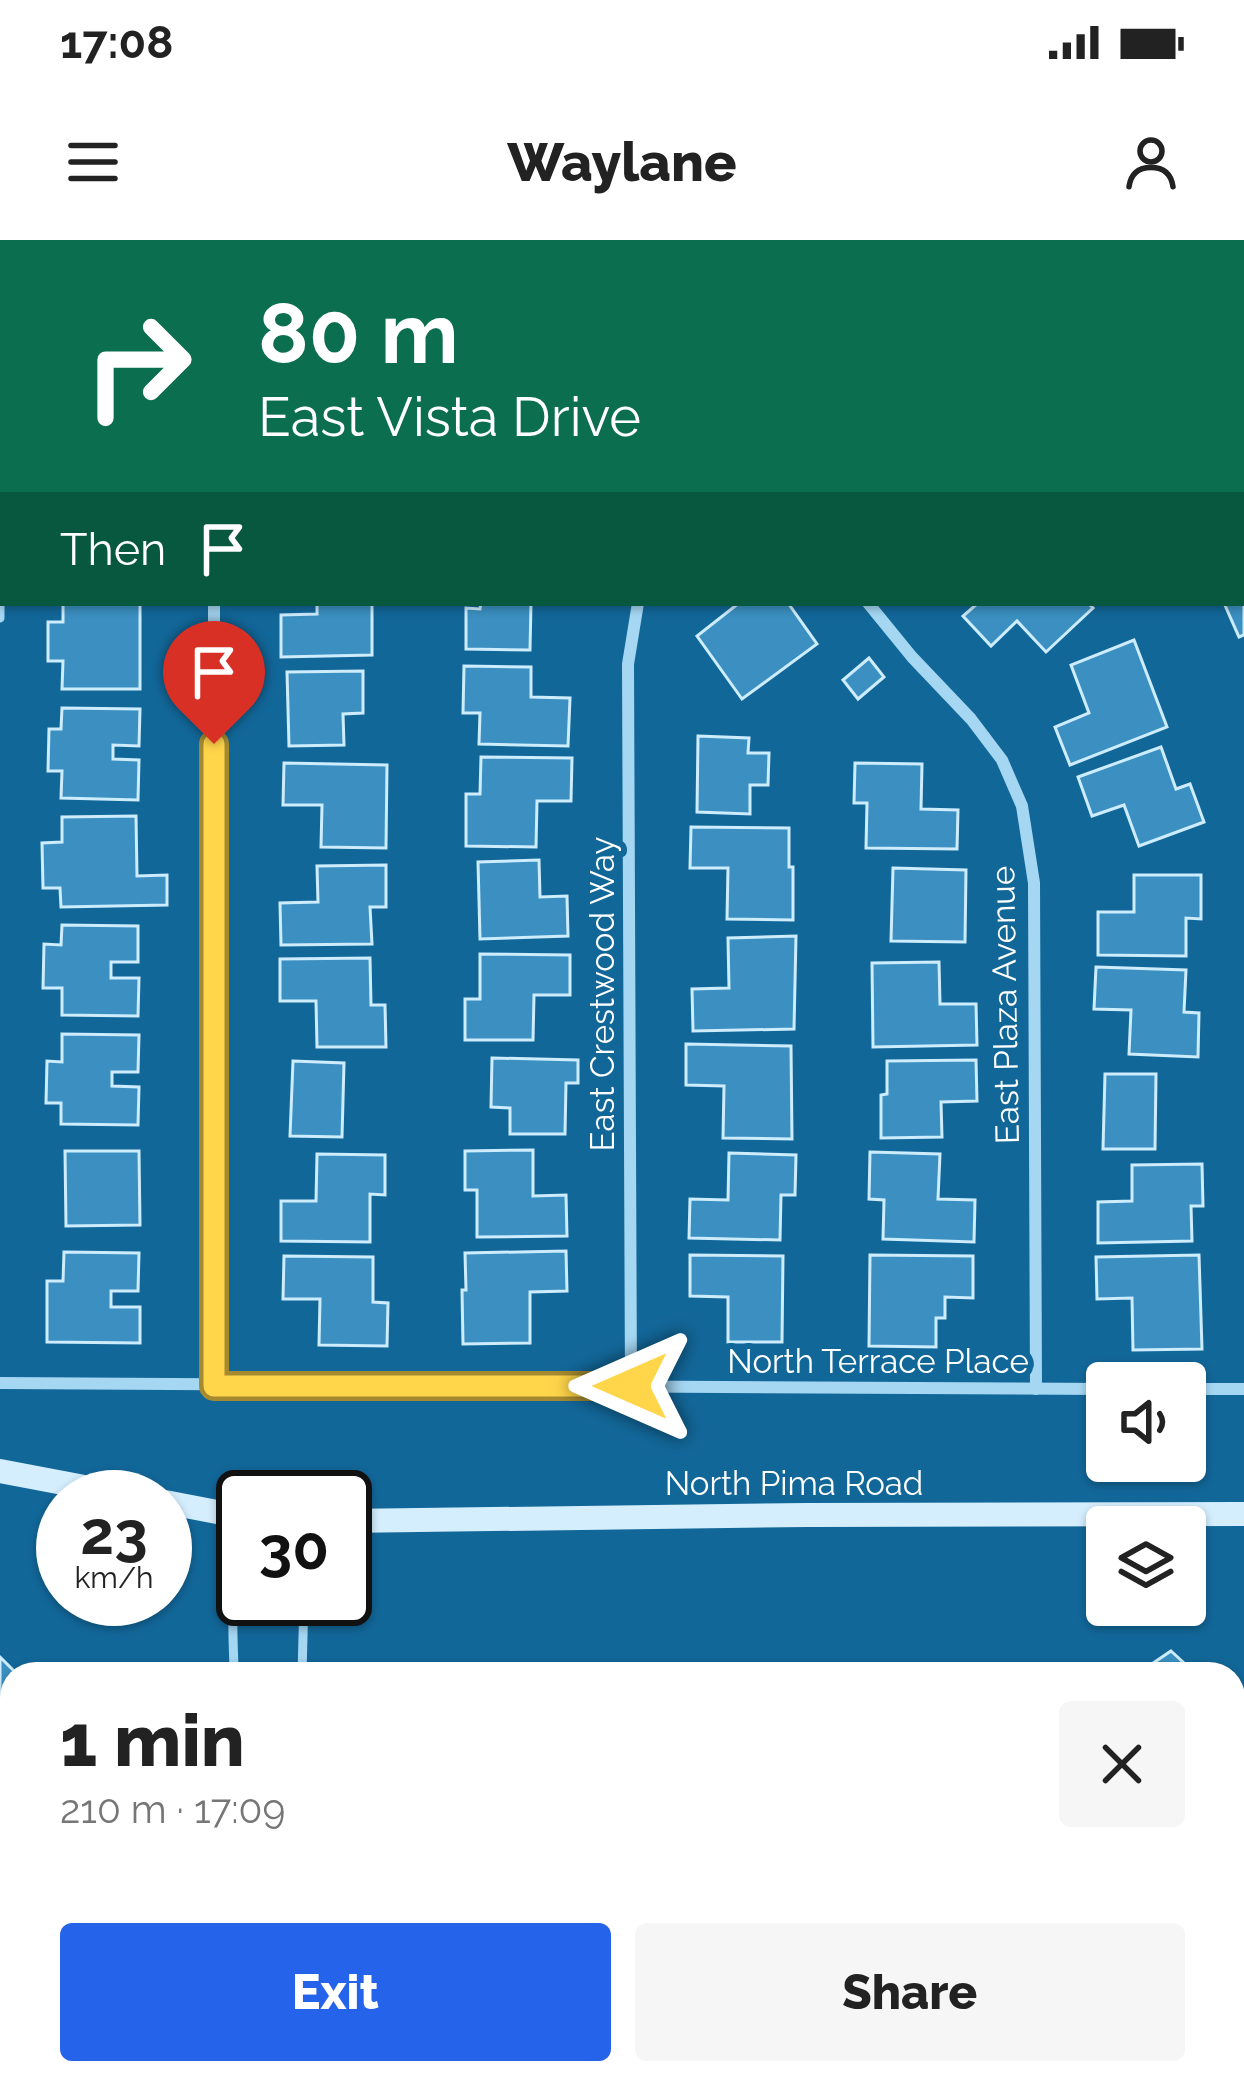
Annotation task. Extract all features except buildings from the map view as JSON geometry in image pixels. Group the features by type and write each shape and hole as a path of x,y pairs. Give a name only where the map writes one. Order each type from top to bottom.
{"main road":[{"path":"0,1471 36,1478"},
{"name":"North Pima Road","path":"372,1521 1244,1514"}],"street":[{"path":"214,606 214,1386"},
{"name":"East Crestwood Way","path":"631,1386 628,664 638,606"},
{"name":"East Plaza Avenue","path":"870,606 1002,760 1022,806 1034,883 1036,1389"},
{"name":"North Terrace Place","path":"0,1383 1086,1389"},
{"path":"1206,1389 1244,1389"}],"lane":[{"path":"234,1662 235,1626"},
{"path":"302,1662 303,1626"}],"route":[{"path":"214,744 214,1386 631,1386"}]}
